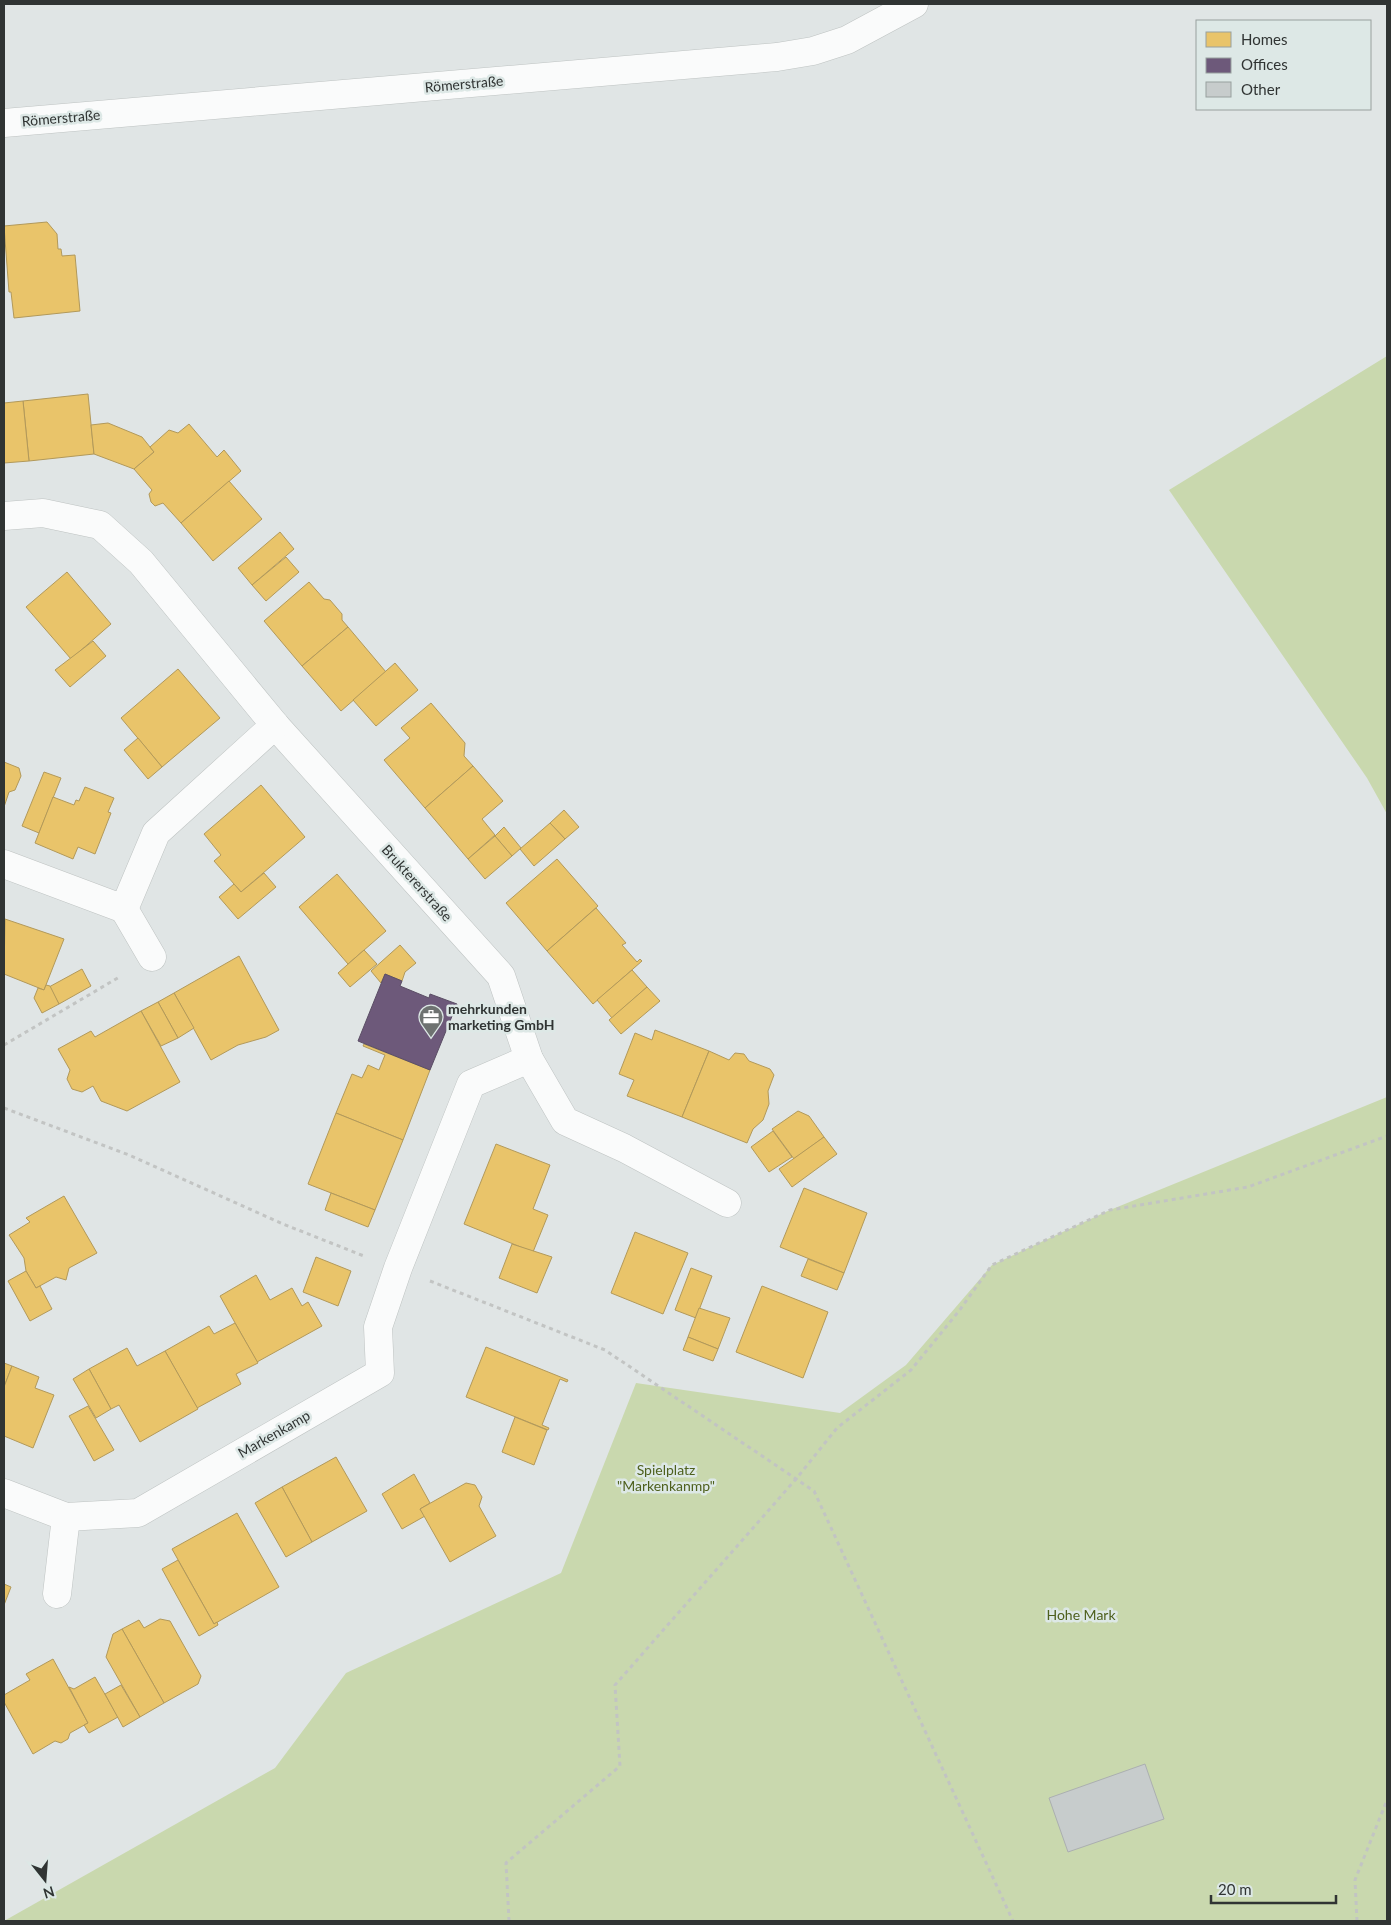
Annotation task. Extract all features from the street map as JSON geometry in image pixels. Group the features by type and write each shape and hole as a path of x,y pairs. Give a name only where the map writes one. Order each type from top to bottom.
{"street":[{"name":"Römerstraße","path":"4,123 777,58 813,51 847,40 914,4"},
{"name":"Bruktererstraße","path":"4,516 43,513 100,525 141,562 275,725 501,976 529,1059 564,1121 624,1148 728,1203"},
{"path":"124,909 156,833 275,725"},
{"path":"4,864 124,909 152,958"},
{"path":"398,1268 471,1084 529,1059"},
{"name":"Markenkamp","path":"4,1493 66,1517 138,1513 380,1373 378,1327 398,1268"},
{"path":"58,1594 66,1517"}],"path":[{"path":"4,1045 152,958"},
{"path":"4,1108 129,1155 283,1224 605,1350 814,1491 1013,1921"},
{"path":"509,1921 506,1863 620,1766 615,1686 796,1479 837,1428 911,1370 959,1311 992,1266 1110,1210 1248,1187 1387,1136"},
{"path":"1357,1921 1354,1880 1387,1800"}],"green space":[{"path":"1387,356 1387,814 1367,778 1169,490"},
{"name":"Hohe Mark","path":"1387,1097 1387,1921 4,1921 275,1768 346,1673 561,1573 636,1383 840,1413 906,1365 992,1265 1110,1210"}],"building: Homes":[{"path":"47,222 57,234 58,249 61,249 62,256 75,255 80,311 14,318 11,292 9,292 4,226"},
{"path":"88,394 94,454 29,461 23,401"},
{"path":"23,401 29,461 4,463 4,403"},
{"path":"108,423 142,437 154,452 134,469 94,454 91,425"},
{"path":"189,424 217,457 224,450 241,471 181,523 163,503 155,506 151,502 149,494 152,490 134,469 154,452 150,447 169,430 178,433"},
{"path":"229,481 262,519 213,561 181,523"},
{"path":"280,532 294,549 252,585 238,568"},
{"path":"286,557 299,572 266,601 252,585"},
{"path":"67,572 111,624 71,659 26,607"},
{"path":"309,582 324,599 330,600 342,614 342,620 348,627 302,666 264,621"},
{"path":"348,627 386,672 341,711 302,666"},
{"path":"93,641 106,656 70,687 55,670"},
{"path":"395,663 418,690 376,726 353,700"},
{"path":"178,669 220,718 162,767 121,718"},
{"path":"431,703 465,743 464,756 473,766 425,808 384,760 410,738 401,728"},
{"path":"138,738 162,767 148,779 124,750"},
{"path":"4,762 19,768 21,776 15,790 9,792 4,807"},
{"path":"473,766 503,801 482,819 495,835 468,859 425,808"},
{"path":"44,772 61,778 39,833 22,826"},
{"path":"261,785 305,837 241,892 214,861 221,855 204,834"},
{"path":"85,787 114,798 108,812 111,813 95,854 78,847 73,859 35,843 53,797 74,805 76,800 79,801"},
{"path":"564,810 579,827 565,839 550,823"},
{"path":"550,823 565,839 534,866 520,849"},
{"path":"504,827 521,848 512,856 495,836"},
{"path":"495,836 512,856 485,879 468,859"},
{"path":"557,859 598,906 547,951 506,903"},
{"path":"264,873 276,887 238,919 219,897 234,884 241,892"},
{"path":"337,874 386,931 348,964 299,907"},
{"path":"596,908 626,943 622,945 637,962 640,959 642,961 593,1004 547,951"},
{"path":"5,919 64,939 44,990 4,974"},
{"path":"400,945 416,963 405,972 402,981 385,974 381,983 371,971"},
{"path":"364,950 377,964 350,987 338,973"},
{"path":"239,956 279,1030 266,1037 238,1045 211,1060 174,993"},
{"path":"82,969 91,986 59,1004 49,987"},
{"path":"632,970 647,987 612,1018 597,1000"},
{"path":"46,985 50,986 59,1004 42,1013 34,998 38,988 44,990"},
{"path":"647,987 660,1001 621,1034 609,1020"},
{"path":"174,993 194,1028 178,1038 158,1002"},
{"path":"158,1002 178,1038 161,1046 141,1011"},
{"path":"141,1011 180,1082 127,1111 101,1101 93,1086 82,1092 72,1089 67,1079 70,1070 58,1049 91,1031 95,1037"},
{"path":"655,1030 709,1051 682,1117 627,1096 634,1080 619,1074 635,1033 652,1040"},
{"path":"364,1044 430,1070 403,1140 336,1113 352,1074 362,1078 368,1065 379,1070 385,1055 363,1046"},
{"path":"709,1051 729,1060 735,1053 744,1054 749,1061 770,1069 774,1075 768,1091 769,1104 763,1120 753,1129 747,1143 682,1117"},
{"path":"798,1111 809,1116 824,1137 794,1159 772,1129"},
{"path":"336,1113 403,1140 375,1210 308,1184"},
{"path":"773,1131 792,1157 769,1172 751,1147"},
{"path":"824,1137 837,1154 792,1187 779,1169"},
{"path":"496,1144 550,1165 533,1209 548,1215 533,1252 464,1224"},
{"path":"804,1188 867,1213 844,1273 780,1247"},
{"path":"331,1193 375,1210 368,1227 325,1210"},
{"path":"64,1196 97,1253 69,1268 66,1280 56,1277 36,1288 26,1271 24,1258 9,1235 30,1222 26,1218"},
{"path":"635,1232 688,1253 663,1314 611,1293"},
{"path":"512,1244 552,1257 537,1293 499,1278"},
{"path":"316,1257 351,1271 338,1306 303,1292"},
{"path":"808,1259 844,1273 837,1290 801,1276"},
{"path":"691,1268 712,1276 696,1318 675,1310"},
{"path":"26,1271 36,1288 40,1286 52,1309 30,1321 8,1281"},
{"path":"256,1275 270,1300 292,1288 302,1306 308,1302 322,1326 257,1362 220,1296"},
{"path":"762,1286 828,1312 803,1378 736,1352"},
{"path":"699,1308 730,1318 718,1349 688,1337"},
{"path":"235,1323 258,1363 236,1374 241,1384 197,1408 165,1351 209,1326 214,1334"},
{"path":"688,1337 718,1349 713,1361 683,1350"},
{"path":"486,1347 568,1380 567,1382 560,1379 542,1425 549,1428 548,1430 466,1397"},
{"path":"127,1348 137,1366 165,1351 198,1409 140,1442 119,1405 111,1409 89,1369"},
{"path":"4,1363 12,1366 4,1387"},
{"path":"12,1366 39,1377 35,1388 54,1395 33,1448 4,1436 4,1387"},
{"path":"89,1369 111,1409 96,1418 73,1379"},
{"path":"88,1406 114,1450 94,1461 69,1416"},
{"path":"515,1417 547,1430 534,1465 502,1452"},
{"path":"336,1457 367,1511 312,1542 282,1487"},
{"path":"414,1474 430,1503 420,1509 425,1516 402,1529 382,1494"},
{"path":"466,1483 475,1485 482,1497 479,1506 496,1536 450,1562 420,1509"},
{"path":"282,1487 312,1542 286,1557 255,1503"},
{"path":"237,1513 279,1587 214,1624 172,1549"},
{"path":"178,1560 214,1624 217,1622 218,1625 199,1636 162,1569"},
{"path":"4,1584 11,1587 4,1605"},
{"path":"160,1619 170,1621 201,1676 198,1684 164,1703 122,1629 139,1620 144,1628"},
{"path":"122,1629 164,1703 140,1717 106,1657 113,1634"},
{"path":"53,1659 88,1723 70,1733 68,1739 61,1743 55,1741 33,1754 4,1702 4,1695 30,1680 26,1674"},
{"path":"95,1677 118,1717 89,1733 84,1725 88,1723 69,1687 74,1689"},
{"path":"121,1685 140,1717 123,1727 105,1694"}],"building: Offices":[{"path":"385,974 402,981 400,986 429,998 430,994 457,1004 430,1070 358,1041"}],"building: Other":[{"path":"1145,1764 1164,1819 1068,1852 1049,1798"}],"place":[{"name":"mehrkunden marketing GmbH","path":"431,1038"}],"park label":[{"name":"Spielplatz \"Markenkanmp\"","path":"666,1478"}]}
